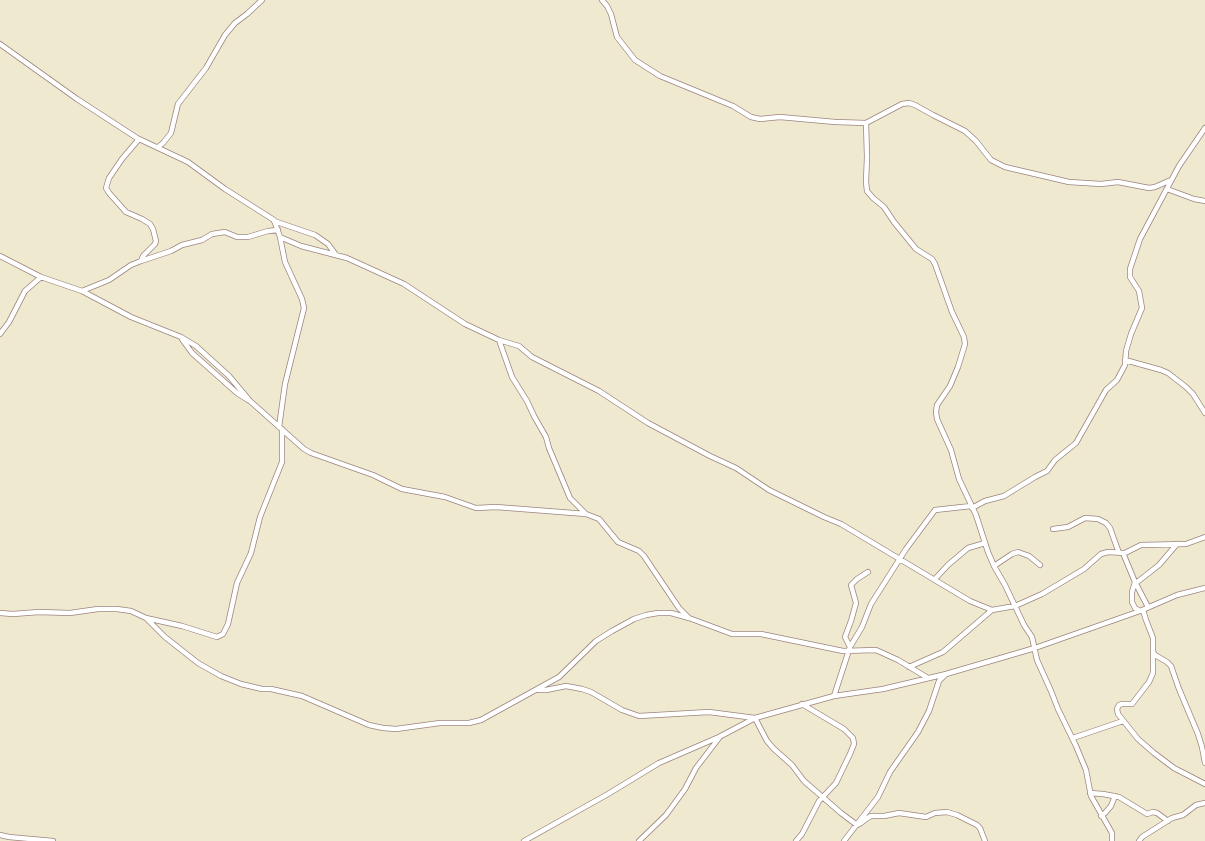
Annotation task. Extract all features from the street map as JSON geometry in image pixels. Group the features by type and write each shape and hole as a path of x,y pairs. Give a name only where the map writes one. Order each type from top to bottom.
{"street":[{"path":"158,147 170,133 178,104 206,68 225,35 235,23 262,0"},
{"path":"602,0 611,14 617,37 635,60 660,76 733,106 747,115 756,118 780,116 835,122 866,122 902,104 909,103 958,126 976,141 991,160 1005,167 1069,182 1101,184 1118,182 1149,188 1171,180"},
{"path":"0,44 77,99 139,139 192,164 225,188 274,220 315,235 328,244 337,255"},
{"path":"866,122 867,191 884,207 916,249 932,259 952,312 964,337 965,344 958,367 950,386 940,398 937,405 936,412 938,419 959,479 976,515 994,566 1002,578 1024,625 1032,637 1036,657 1058,710 1073,738 1086,770 1090,793 1101,816 1112,832 1112,841"},
{"path":"834,696 849,649 862,628 872,604 900,559 935,510 972,507 985,501 1004,496 1047,471 1057,458 1076,443 1106,390 1117,380 1125,366 1127,347 1142,308 1139,292 1130,277 1130,270 1140,239 1179,166 1205,128"},
{"path":"139,139 122,159 110,178 106,188 126,212 142,219 153,229 155,244 141,260"},
{"path":"1167,188 1194,199 1205,201"},
{"path":"0,613 70,613 98,609 116,609 131,611 146,618 182,626 217,637 223,634 228,624 237,583 251,553 260,517 282,462 280,428 286,384 304,308 302,299 285,262 280,237 274,220"},
{"path":"82,291 109,280 141,260 202,240 212,234 225,232 237,238 243,238 268,231 278,230"},
{"path":"280,237 301,246 337,255 362,264 404,284 464,324 499,340 519,346 532,357 599,391 648,423 736,468 769,490 841,524 970,601 992,610"},
{"path":"0,256 41,277 82,291 131,317 181,337 200,349 229,376 250,401 304,449 373,475 402,489 445,497 480,508 496,507 586,514 599,519 618,542 642,554 679,608 689,618"},
{"path":"0,334 12,317 25,291 41,277"},
{"path":"181,337 192,353 237,393 250,401"},
{"path":"499,340 512,377 527,401 546,437 549,448 570,498 586,514"},
{"path":"1126,360 1168,373 1189,391 1205,413"},
{"path":"1053,530 1068,527 1085,518 1098,519 1106,523 1110,528 1148,607"},
{"path":"909,667 943,652 992,610 1015,606 1042,594 1084,569 1101,554 1108,552 1121,553 1141,545 1186,544 1205,537"},
{"path":"935,579 948,565 968,548 985,543"},
{"path":"1177,544 1159,565 1135,582 1132,592 1132,602 1135,608 1141,610 1153,638 1153,674 1146,688 1132,704 1121,704 1118,707 1118,714 1142,742 1163,760 1205,784"},
{"path":"994,566 1012,554 1018,552 1029,556 1040,565"},
{"path":"849,649 845,637 856,603 851,585 868,572"},
{"path":"524,841 608,794 659,763 720,737 755,718 834,696 904,685 946,674 1035,648 1141,610 1177,595 1205,588"},
{"path":"146,618 165,637 198,663 221,676 241,684 302,696 369,725 396,729 440,723 475,722 559,677 596,642 612,631 646,614 671,613 732,634 761,634 826,648 876,650 898,660 928,678"},
{"path":"1153,653 1168,662 1171,666 1198,734 1205,763"},
{"path":"844,841 878,797 890,772 918,732 929,711 939,681 946,674"},
{"path":"536,690 546,690 566,686 582,689 591,692 622,710 639,716 709,712 755,718"},
{"path":"796,841 802,834 816,806 834,785 853,748 853,738 844,729 802,704"},
{"path":"755,718 766,739 804,781 841,814 857,825"},
{"path":"1073,738 1123,721"},
{"path":"639,841 666,815 685,789 696,768 720,737"},
{"path":"1090,793 1115,796 1129,802 1147,814 1155,813 1168,821"},
{"path":"1101,816 1111,806 1115,796"},
{"path":"1139,841 1142,837 1174,817 1186,814 1196,805 1205,803"},
{"path":"857,825 861,824 871,816 884,816 899,813 926,817 935,813 947,812 957,815 977,825 980,828 985,841"},
{"path":"0,835 8,839 53,841"}]}
